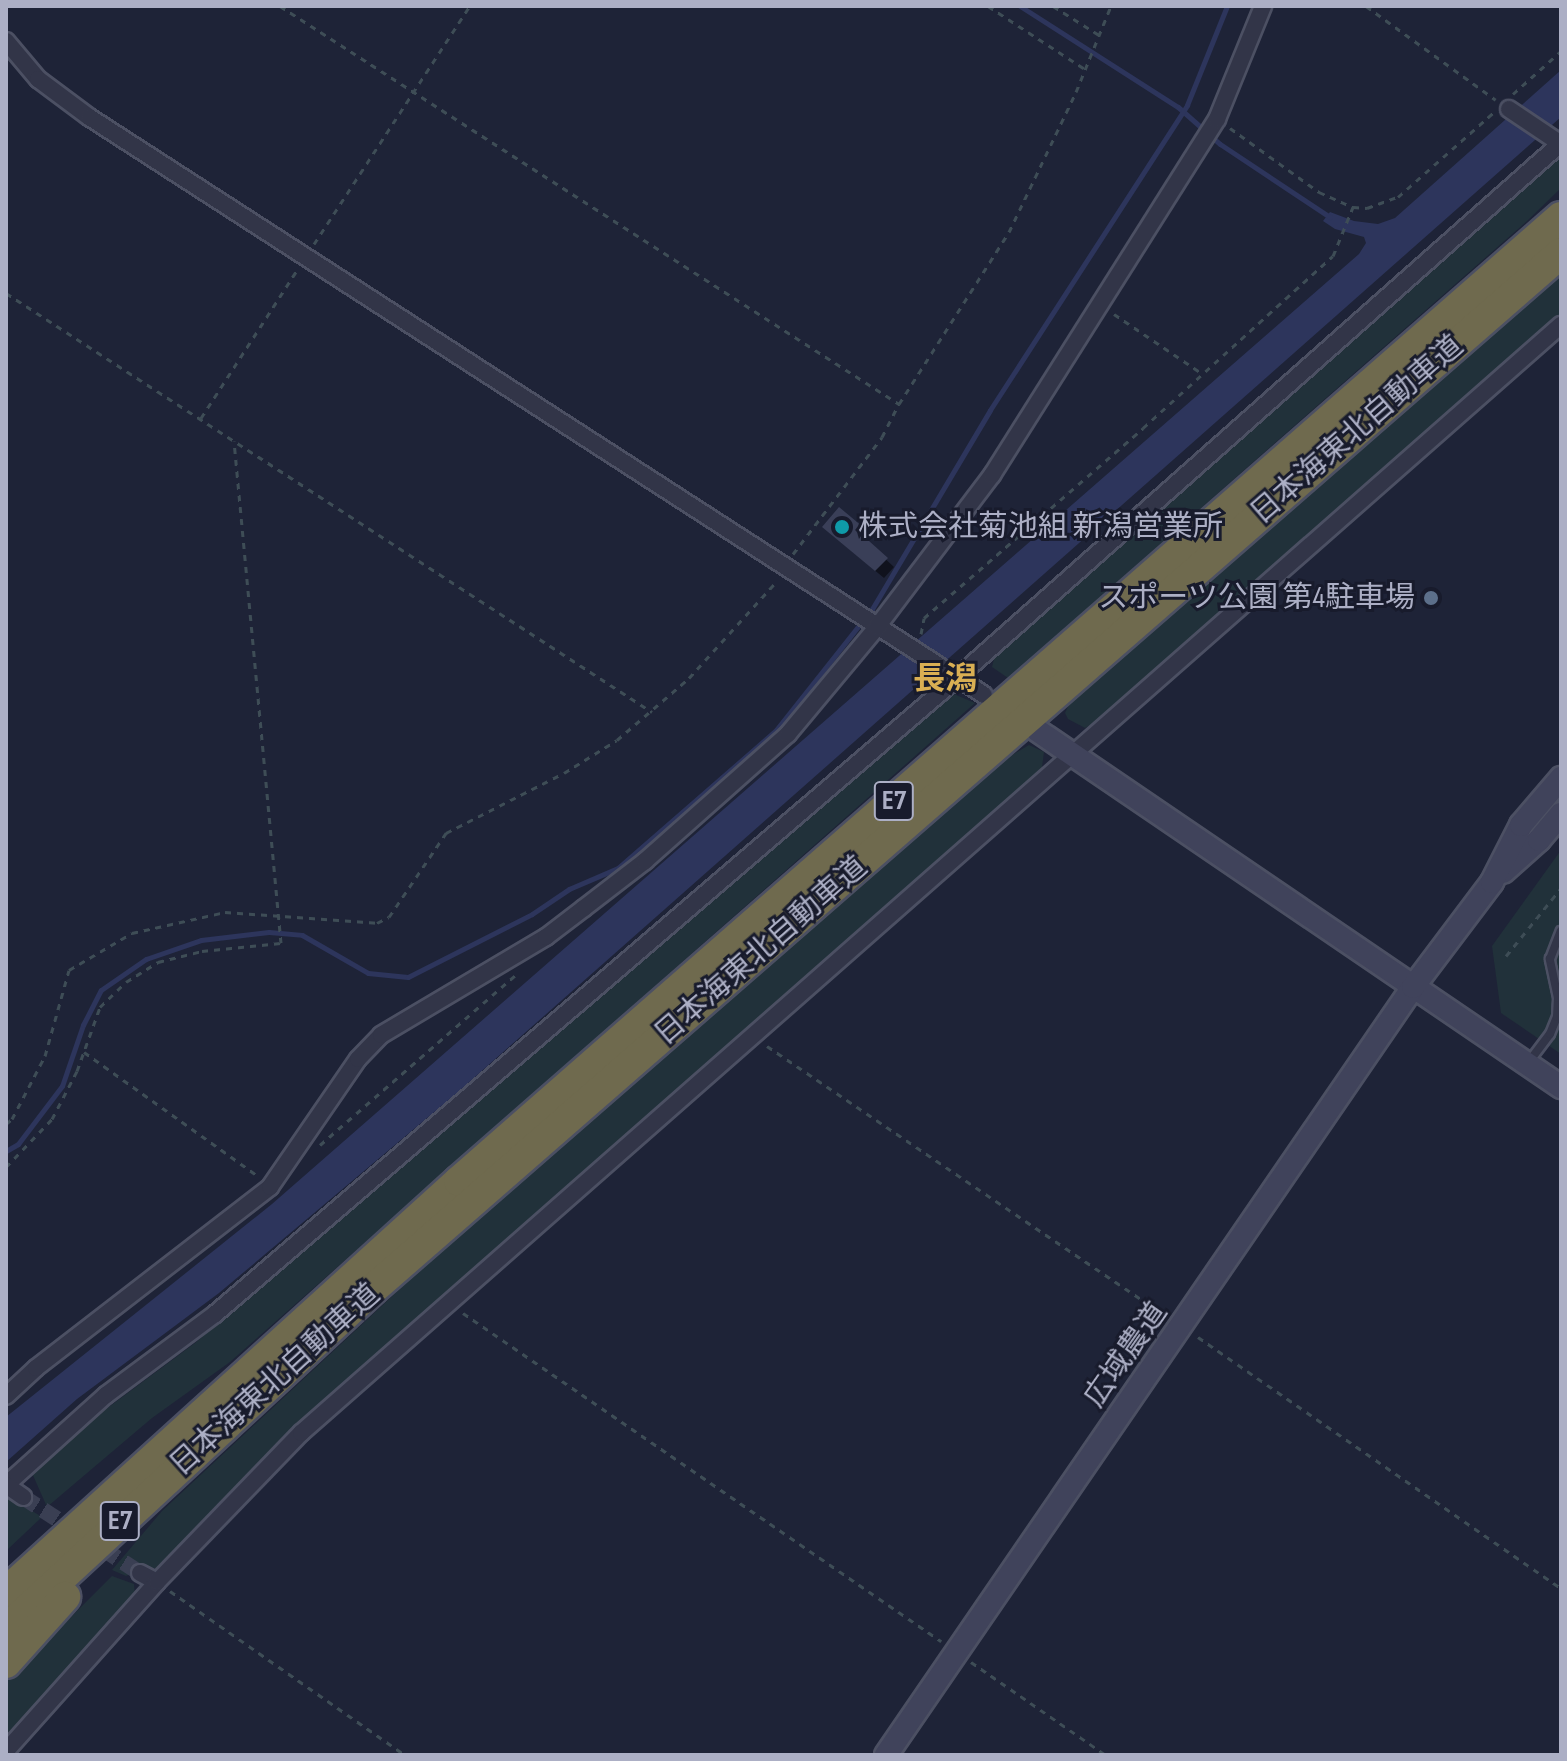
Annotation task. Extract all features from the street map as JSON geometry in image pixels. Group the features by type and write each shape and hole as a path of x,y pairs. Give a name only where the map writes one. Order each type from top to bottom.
{"highway":[{"name":"日本海東北自動車道","path":"6,1592 232,1401 1561,217"},
{"name":"日本海東北自動車道","path":"6,1629 232,1401 373,1289 1561,253"},
{"path":"6,1576 130,1465 232,1401"},
{"path":"6,1663 232,1401"}],"street":[{"path":"6,1396 36,1368 270,1187 358,1059 381,1035 546,937 645,861 788,734 992,475 1216,121 1263,6"},
{"path":"6,41 38,79 71,104 984,695"},
{"path":"23,1497 6,1485 106,1395 215,1314 954,677 1559,141 1506,106"},
{"path":"6,1751 157,1582 301,1433 1561,325"},
{"path":"1038,731 1561,1087"},
{"path":"1492,882 1521,825 1561,778"},
{"path":"1492,882 1539,840 1561,814"},
{"name":"広域農道","path":"886,1755 1413,987 1492,882"},
{"path":"140,1573 157,1582"}],"lane":[{"path":"1528,1064 1550,1034 1557,1017 1558,998 1550,959 1561,931"}],"path":[{"path":"280,6 899,404"},
{"path":"200,419 470,6"},
{"path":"988,6 1085,69"},
{"path":"1053,6 1099,35"},
{"path":"6,1124 12,1119 45,1056 69,970 132,933 225,912 377,923 389,917 446,833 595,756 652,712 689,678 775,585 785,566 882,437 899,404 1009,232 1111,6"},
{"path":"1366,6 1506,106"},
{"path":"1216,121 1319,192 1353,207 1375,206 1398,197 1506,106 1561,51"},
{"path":"921,630 924,618 1333,256 1353,207"},
{"path":"6,293 652,712"},
{"path":"1101,305 1202,373"},
{"path":"6,1167 52,1119 84,1052 100,1007 126,982 158,962 202,951 281,943 234,441"},
{"path":"1506,956 1561,888"},
{"path":"317,1148 527,966"},
{"path":"750,1035 1561,1588"},
{"path":"84,1052 249,1167 270,1187"},
{"path":"450,1302 1106,1755"},
{"path":"157,1582 405,1755"}],"shaded area":[{"path":"1561,157 1561,188 1526,222 1008,678 992,667 997,647 1537,168"},
{"path":"1561,272 1561,330 1109,715 1085,728 1068,719 1065,713 1070,702"},
{"path":"949,692 975,703 230,1362 152,1418 47,1507 32,1473 63,1441 195,1343"},
{"path":"1029,745 1044,752 1041,775 663,1106 616,1142 580,1183 165,1568 145,1568 126,1576 112,1570 162,1511 432,1259 999,763"},
{"path":"1561,850 1561,1054 1501,1013 1492,946"},
{"path":"6,1497 42,1517 6,1551"},
{"path":"112,1576 134,1584 135,1596 6,1742 6,1682"}],"water":[{"path":"1561,70 1561,117 458,1092 219,1293 77,1399 6,1462 6,1417 272,1204 1359,254 1366,243 1364,237 1335,229 1323,221 1330,212 1354,221 1378,224 1395,218"}],"building":[{"path":"839,507 863,527 859,532 888,558 875,571 822,527"}],"waterway":[{"path":"1020,6 1178,107 1220,144 1330,217"},
{"path":"6,1151 18,1144 62,1086 83,1025 101,990 146,959 201,940 269,932 302,935 368,973 408,977 532,914 569,889 618,868 776,730 872,609 990,410 1187,105 1227,6"}],"tunnel":[{"path":"23,1497 140,1573"}],"place":[{"name":"株式会社菊池組 新潟営業所","path":"842,527"},
{"name":"スポーツ公園 第4駐車場","path":"1431,598"}],"district":[{"name":"長潟","path":"945,680"}]}
